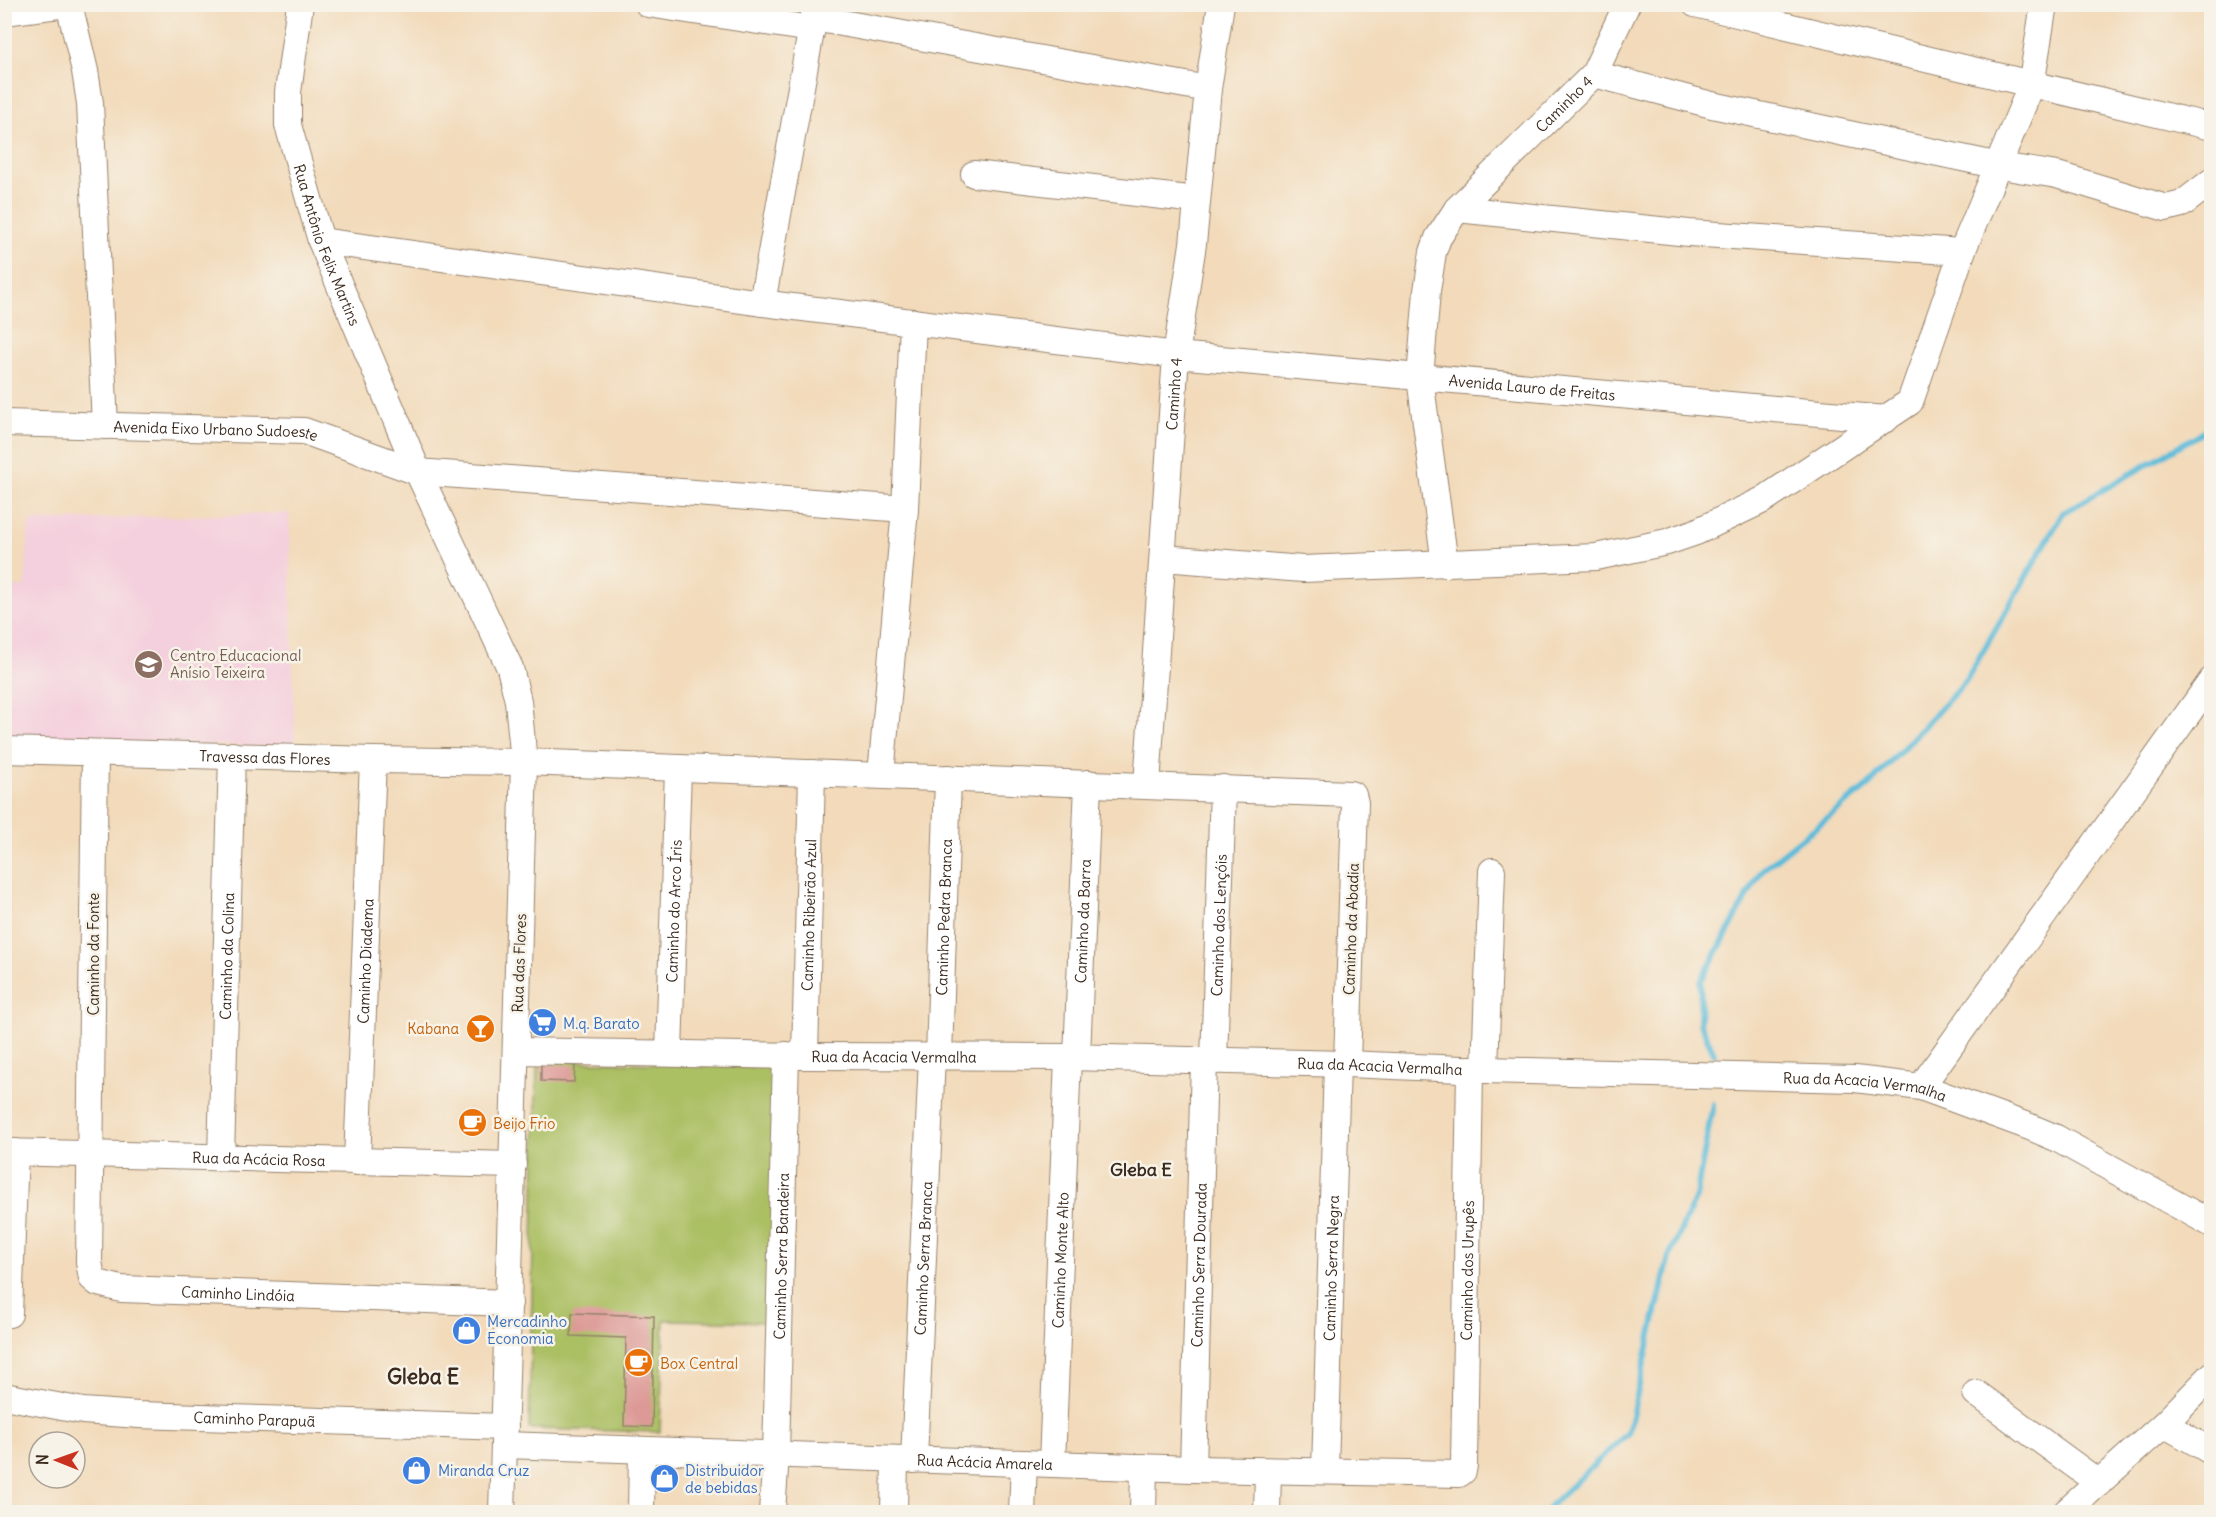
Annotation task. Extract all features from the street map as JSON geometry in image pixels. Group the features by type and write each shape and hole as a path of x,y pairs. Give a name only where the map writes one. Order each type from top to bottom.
{"street":[{"path":"4,12 68,4 85,71 90,103 105,426"},
{"name":"Rua Antônio Felix Martins","path":"300,4 288,93 288,126 294,153 321,241 418,472"},
{"path":"648,4 814,17 1208,89"},
{"name":"Caminho 4","path":"1148,785 1176,356 1197,200 1208,89 1221,4"},
{"name":"Caminho 4","path":"1445,564 1420,378 1427,291 1433,252 1438,238 1457,208 1594,74 1627,4"},
{"path":"1695,4 1812,33 1898,51 2031,86 2211,127"},
{"path":"1162,558 1302,569 1596,557 1696,532 1763,500 1910,402 1962,252 2000,166 2031,86 2044,4"},
{"path":"762,303 814,17"},
{"path":"1594,74 1712,105 2000,166 2057,174 2166,208 2182,204 2211,181"},
{"path":"974,174 1197,200"},
{"path":"1457,208 1673,231 1962,252"},
{"name":"Avenida Lauro de Freitas","path":"321,241 762,303 1176,356 1886,419"},
{"path":"881,775 905,509 913,322"},
{"name":"Avenida Eixo Urbano Sudoeste","path":"4,423 304,431 418,472 905,509"},
{"name":"Rua das Flores","path":"418,472 510,668 518,701 524,762 502,1512"},
{"path":"1921,1088 2211,680"},
{"name":"Travessa das Flores","path":"4,750 524,762 1148,785 1353,795"},
{"name":"Caminho da Fonte","path":"92,1155 95,753"},
{"name":"Caminho da Colina","path":"221,1157 232,755"},
{"name":"Caminho Diadema","path":"357,1162 373,760"},
{"name":"Caminho do Arco Íris","path":"669,1053 678,768"},
{"name":"Caminho Ribeirão Azul","path":"796,1056 812,773"},
{"name":"Caminho Pedra Branca","path":"935,1057 948,778"},
{"name":"Caminho da Barra","path":"1073,1057 1088,783"},
{"name":"Caminho dos Lençóis","path":"1209,1060 1223,788"},
{"name":"Caminho da Abadia","path":"1342,1064 1355,803 1353,795"},
{"name":"Caminho dos Urupês","path":"1462,1472 1478,1070 1491,871"},
{"name":"Rua da Acacia Vermalha","path":"516,1051 796,1056 1073,1057 1855,1079 1921,1088 2030,1127 2056,1138 2211,1224"},
{"name":"Caminho Serra Bandeira","path":"772,1512 796,1056"},
{"name":"Caminho Serra Branca","path":"894,1512 904,1459 935,1057"},
{"name":"Caminho Monte Alto","path":"1052,1464 1073,1057"},
{"name":"Caminho Serra Dourada","path":"1193,1469 1209,1060"},
{"name":"Caminho Serra Negra","path":"1325,1470 1342,1064"},
{"path":"9,1314 10,1152"},
{"name":"Rua da Acácia Rosa","path":"10,1152 513,1164"},
{"name":"Caminho Lindóia","path":"92,1155 89,1262 92,1278 98,1283 121,1289 508,1303"},
{"path":"2066,1512 2163,1424 2211,1375"},
{"path":"1976,1393 2099,1483"},
{"name":"Caminho Parapuã","path":"4,1396 71,1409 121,1414 505,1436"},
{"path":"2163,1424 2211,1452"},
{"name":"Rua Acácia Amarela","path":"505,1436 642,1450 1193,1469 1456,1474 1462,1472"},
{"path":"641,1512 642,1450"},
{"path":"1022,1512 1024,1463"},
{"path":"1143,1512 1144,1467"},
{"path":"1267,1512 1268,1471"}],"shaded area":[{"name":"Centro Educacional Anísio Teixeira","path":"289,513 295,747 5,740 4,586 25,587 29,521"}],"green space":[{"path":"537,1060 781,1068 773,1322 664,1320 660,1432 529,1429"}],"building":[{"path":"541,1064 575,1065 574,1082 541,1081"},
{"name":"Box Central","path":"572,1313 654,1316 652,1427 624,1426 626,1338 571,1336"}],"waterway":[{"path":"1714,1053 1700,1023 1701,981 1761,871 1869,785 1965,682 2063,513 2212,427"},
{"path":"1547,1512 1549,1507 1628,1433 1669,1257 1696,1197 1713,1104"}],"place":[{"name":"Centro Educacional Anísio Teixeira","path":"149,664"},
{"name":"M.q. Barato","path":"542,1023"},
{"name":"Kabana","path":"480,1028"},
{"name":"Beijo Frio","path":"472,1123"},
{"name":"Mercadinho Economia","path":"466,1330"},
{"name":"Box Central","path":"639,1363"},
{"name":"Miranda Cruz","path":"417,1470"},
{"name":"Distribuidor de bebidas","path":"664,1479"}],"district":[{"name":"Gleba E","path":"1141,1169"},
{"name":"Gleba E","path":"423,1376"}]}
